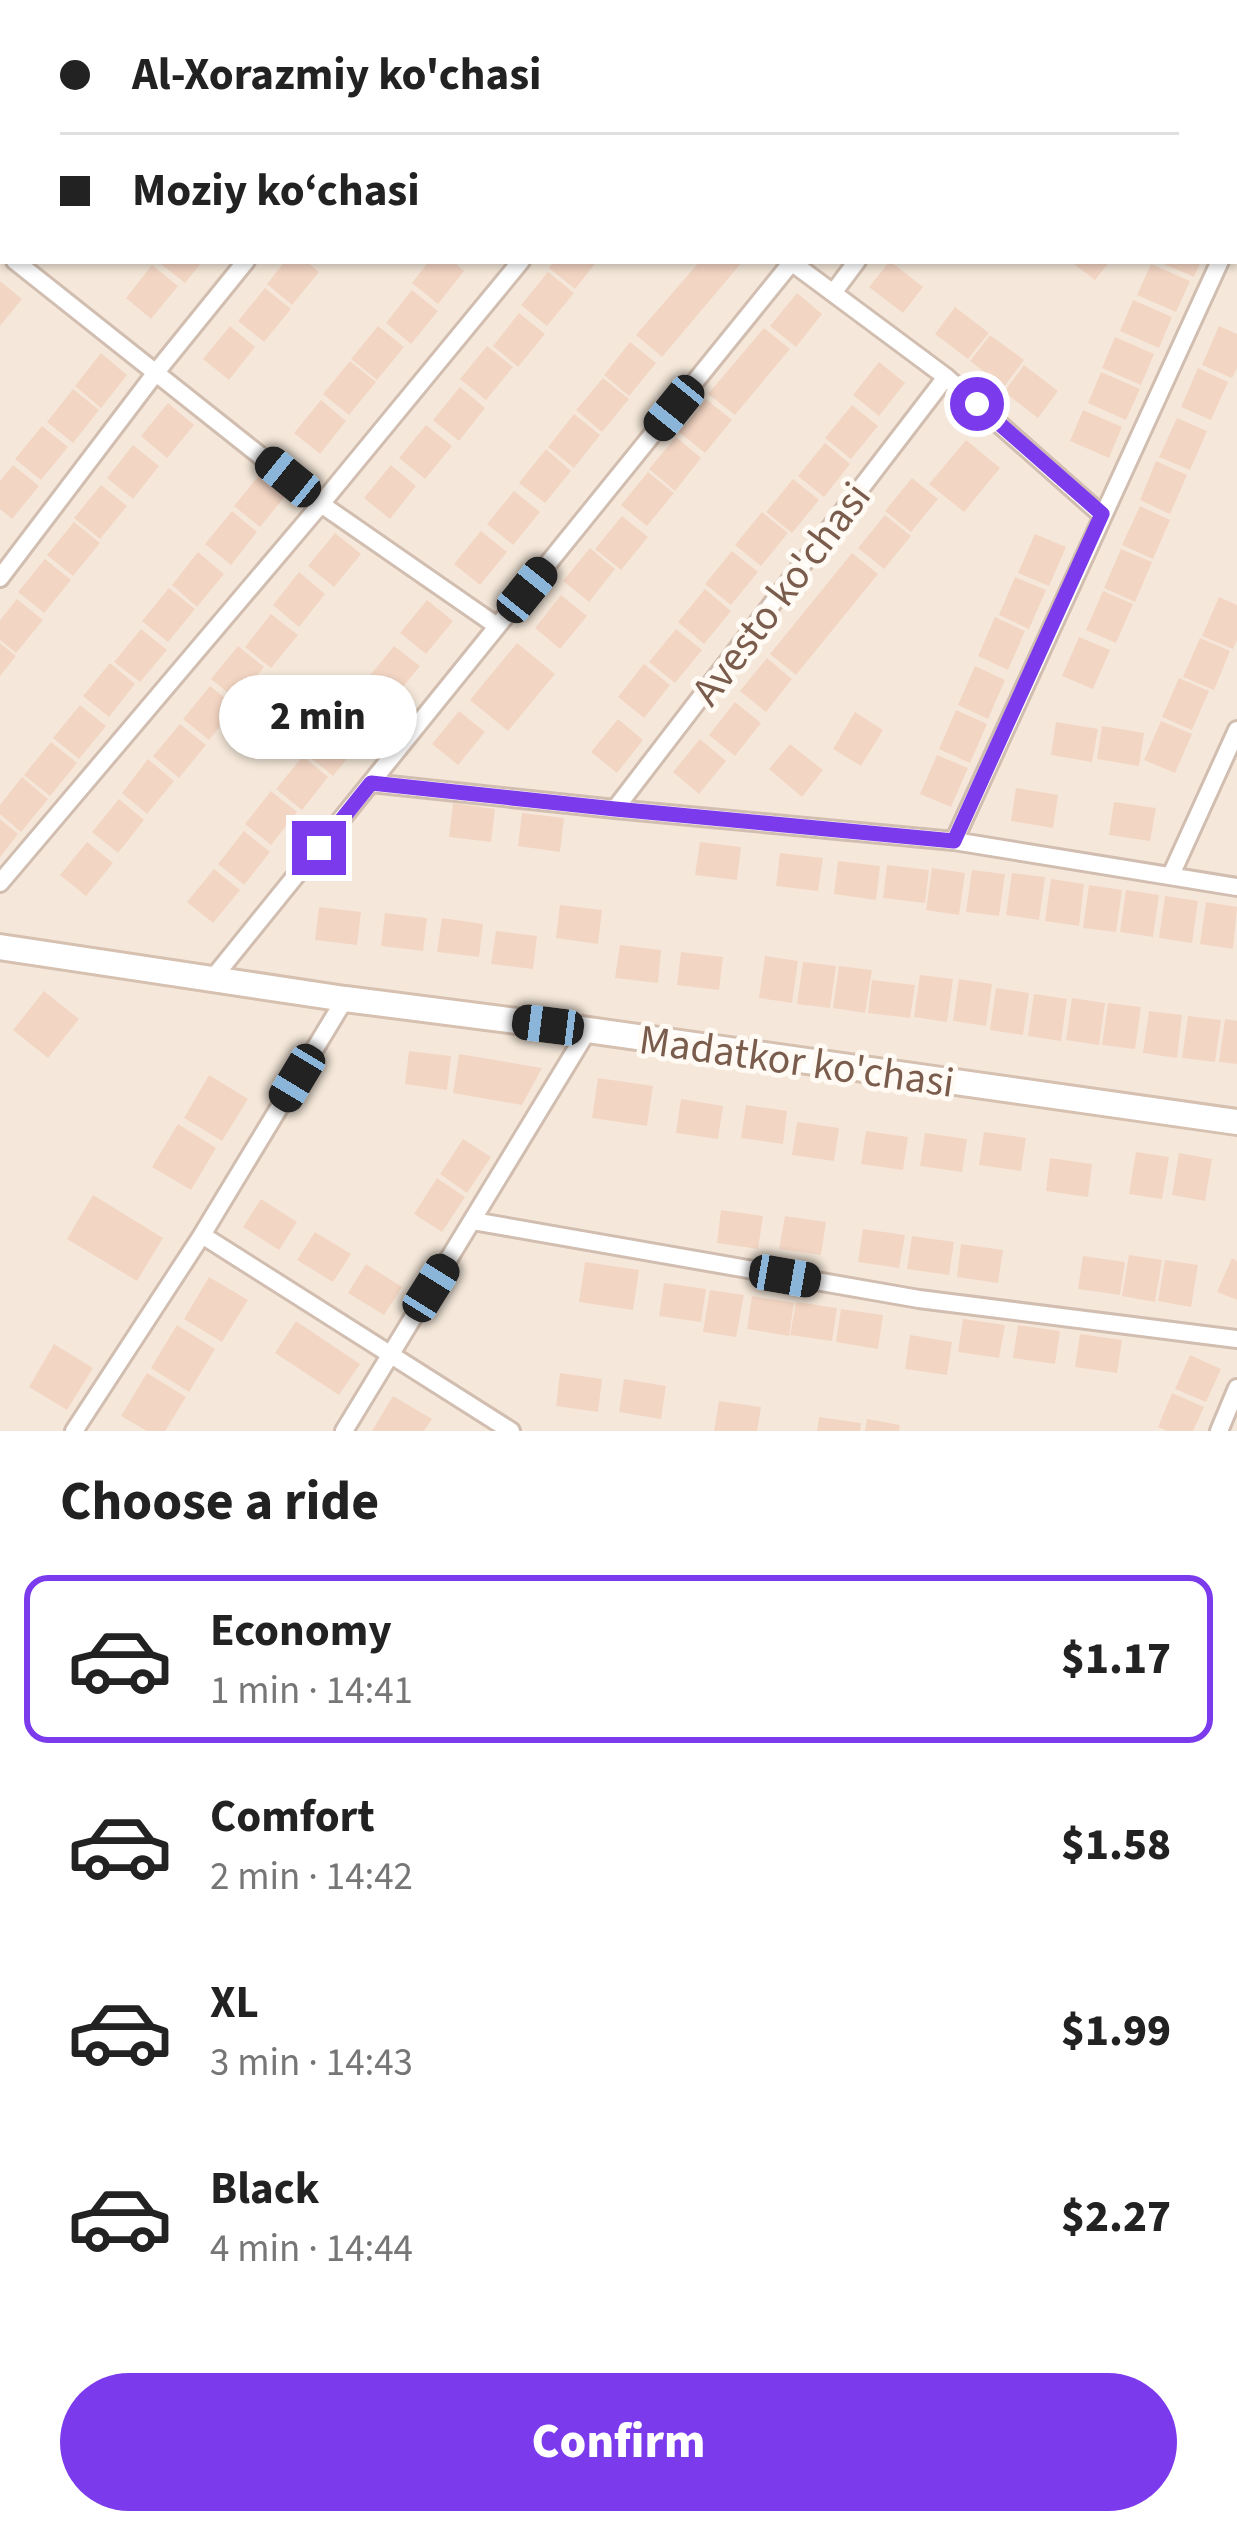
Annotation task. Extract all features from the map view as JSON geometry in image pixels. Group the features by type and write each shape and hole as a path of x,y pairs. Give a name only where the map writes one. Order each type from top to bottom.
{"street":[{"path":"19,264 321,504 497,626"},
{"path":"0,578 244,264"},
{"path":"0,883 518,264"},
{"path":"213,978 788,264"},
{"path":"793,264 946,376 1102,514"},
{"path":"833,293 855,264"},
{"path":"954,841 1219,264"},
{"name":"Avesto ko'chasi","path":"615,809 946,376"},
{"path":"1171,875 1237,730"},
{"path":"371,783 954,841 1237,887"},
{"name":"Madatkor ko'chasi","path":"0,947 1237,1122"},
{"path":"74,1431 202,1235 345,999"},
{"path":"344,1431 588,1030"},
{"path":"473,1221 919,1299 1237,1339"},
{"path":"202,1235 511,1431"},
{"path":"1219,1431 1237,1388"}],"shaded area":[{"path":"0,264 1237,264 1237,1431 0,1431"}],"building":[{"path":"161,264 201,264 185,283"},
{"path":"283,264 310,264 319,272 292,305 267,284"},
{"path":"427,264 456,264 464,271 438,304 412,283"},
{"path":"552,264 595,264 575,289 549,268"},
{"path":"697,264 740,264 662,357 636,335"},
{"path":"888,264 894,264 923,287 903,313 869,287"},
{"path":"1074,264 1108,264 1095,280"},
{"path":"1151,264 1190,281 1176,312 1137,295"},
{"path":"1164,264 1200,264 1194,277"},
{"path":"152,265 178,286 151,319 126,298"},
{"path":"548,272 574,293 547,326 521,305"},
{"path":"0,281 22,299 0,326"},
{"path":"265,288 291,309 264,342 238,321"},
{"path":"412,290 438,311 411,344 386,323"},
{"path":"797,293 822,314 796,347 770,326"},
{"path":"1133,300 1172,317 1159,348 1120,331"},
{"path":"955,307 989,333 968,359 935,334"},
{"path":"519,313 545,334 518,367 493,346"},
{"path":"230,326 255,347 229,380 203,359"},
{"path":"378,326 404,347 377,380 351,359"},
{"path":"1219,326 1237,334 1237,368 1232,378 1202,365"},
{"path":"764,328 790,349 735,415 708,394"},
{"path":"990,335 1024,360 1004,387 970,361"},
{"path":"1115,337 1154,354 1141,385 1102,368"},
{"path":"630,342 656,363 629,396 604,375"},
{"path":"487,346 513,367 486,400 460,379"},
{"path":"101,353 127,375 101,408 75,386"},
{"path":"350,361 376,382 349,415 323,394"},
{"path":"879,362 905,383 879,416 853,395"},
{"path":"1024,365 1058,391 1038,418 1004,392"},
{"path":"1198,368 1228,382 1211,420 1181,407"},
{"path":"1101,372 1140,389 1126,420 1088,403"},
{"path":"603,378 629,399 602,432 576,410"},
{"path":"460,387 485,408 459,441 433,420"},
{"path":"73,389 99,410 73,443 47,422"},
{"path":"706,399 732,420 705,453 679,432"},
{"path":"321,400 346,421 320,454 294,433"},
{"path":"168,403 194,425 167,458 141,436"},
{"path":"852,405 878,426 851,459 825,438"},
{"path":"1083,410 1122,427 1109,458 1070,441"},
{"path":"574,414 600,435 574,468 548,447"},
{"path":"1177,418 1207,431 1190,470 1159,457"},
{"path":"426,425 452,446 425,479 399,458"},
{"path":"42,426 68,447 41,480 15,459"},
{"path":"676,437 701,458 675,491 649,469"},
{"path":"966,440 1000,468 964,512 929,484"},
{"path":"825,443 850,464 824,497 798,476"},
{"path":"133,445 159,466 133,499 107,478"},
{"path":"546,449 571,471 545,503 519,483"},
{"path":"1156,461 1187,475 1170,514 1140,500"},
{"path":"13,465 39,486 12,519 0,509 0,481"},
{"path":"391,465 416,486 390,519 364,498"},
{"path":"648,472 674,493 647,526 621,505"},
{"path":"261,473 287,494 260,527 234,506"},
{"path":"912,478 938,499 911,532 885,511"},
{"path":"793,479 819,500 792,533 766,512"},
{"path":"101,485 127,506 100,539 74,518"},
{"path":"514,491 540,512 513,545 487,524"},
{"path":"1140,506 1170,520 1153,559 1122,545"},
{"path":"232,511 257,532 231,565 205,544"},
{"path":"762,512 788,533 761,566 735,545"},
{"path":"885,515 911,536 884,569 858,548"},
{"path":"622,516 648,537 621,570 595,549"},
{"path":"74,522 100,543 73,576 47,555"},
{"path":"481,531 507,552 480,585 454,564"},
{"path":"335,533 361,554 334,587 308,566"},
{"path":"1035,534 1066,547 1049,586 1018,573"},
{"path":"590,548 615,569 589,602 563,581"},
{"path":"1121,549 1152,562 1135,602 1104,588"},
{"path":"732,551 758,572 731,605 705,584"},
{"path":"198,552 224,574 197,607 172,585"},
{"path":"852,553 878,574 796,675 770,654"},
{"path":"45,559 71,580 44,613 18,592"},
{"path":"299,572 325,594 299,627 273,605"},
{"path":"1015,577 1046,590 1029,629 999,615"},
{"path":"169,588 195,609 168,642 142,621"},
{"path":"705,589 731,611 704,644 678,622"},
{"path":"1103,591 1133,604 1116,643 1086,630"},
{"path":"561,595 587,616 560,649 535,628"},
{"path":"1219,597 1237,605 1233,649 1202,636"},
{"path":"17,599 43,620 16,653 0,640 0,620"},
{"path":"427,600 453,621 426,654 400,633"},
{"path":"271,614 298,635 271,668 245,647"},
{"path":"995,617 1025,631 1008,670 978,656"},
{"path":"141,629 167,650 140,682 114,662"},
{"path":"676,629 702,650 675,683 649,662"},
{"path":"1079,637 1110,650 1093,689 1062,676"},
{"path":"1200,638 1230,651 1214,690 1183,677"},
{"path":"0,643 16,656 0,676"},
{"path":"517,643 555,674 508,731 470,700"},
{"path":"238,646 264,667 237,700 211,679"},
{"path":"394,646 420,666 393,699 367,679"},
{"path":"767,658 792,679 766,712 740,691"},
{"path":"110,663 135,684 109,717 83,696"},
{"path":"644,664 670,685 644,718 618,697"},
{"path":"975,666 1005,680 988,719 958,705"},
{"path":"1179,678 1209,691 1192,730 1162,717"},
{"path":"362,684 388,705 361,738 335,717"},
{"path":"210,686 236,707 209,740 183,719"},
{"path":"735,702 761,723 735,756 709,735"},
{"path":"80,705 106,726 79,759 53,738"},
{"path":"956,710 987,724 970,763 939,749"},
{"path":"459,711 485,732 458,765 432,744"},
{"path":"855,712 883,730 861,766 833,749"},
{"path":"618,719 643,740 617,773 591,752"},
{"path":"334,721 360,743 333,776 307,755"},
{"path":"1161,721 1192,734 1175,773 1144,760"},
{"path":"1056,722 1098,729 1092,762 1051,755"},
{"path":"180,724 206,745 179,778 153,756"},
{"path":"1102,726 1144,733 1139,766 1097,759"},
{"path":"700,739 726,761 699,794 673,772"},
{"path":"51,742 77,763 50,796 24,775"},
{"path":"790,744 823,770 802,797 769,769"},
{"path":"937,755 968,768 951,807 920,794"},
{"path":"303,756 328,777 302,810 276,789"},
{"path":"148,759 174,781 147,814 122,793"},
{"path":"22,777 48,799 21,832 0,814 0,805"},
{"path":"1016,788 1058,795 1053,828 1011,821"},
{"path":"271,791 297,812 271,845 245,824"},
{"path":"119,799 144,820 118,853 92,832"},
{"path":"1114,802 1156,808 1150,841 1109,835"},
{"path":"453,803 495,809 491,842 449,837"},
{"path":"522,813 564,818 560,852 518,846"},
{"path":"0,819 18,834 0,857"},
{"path":"244,831 270,852 244,885 218,864"},
{"path":"87,842 113,863 86,896 60,875"},
{"path":"700,842 741,847 737,880 695,875"},
{"path":"780,853 823,858 818,891 776,886"},
{"path":"838,861 880,866 876,900 834,894"},
{"path":"887,865 929,870 925,903 883,898"},
{"path":"932,868 965,873 959,915 926,910"},
{"path":"214,869 240,890 213,923 187,902"},
{"path":"972,870 1005,874 999,916 966,912"},
{"path":"1012,873 1045,877 1039,920 1006,915"},
{"path":"1051,879 1084,884 1079,926 1045,921"},
{"path":"1089,885 1122,890 1116,932 1083,928"},
{"path":"1126,890 1159,895 1153,937 1120,932"},
{"path":"1165,896 1198,901 1192,943 1159,938"},
{"path":"1206,902 1237,907 1233,949 1200,944"},
{"path":"560,905 602,910 598,944 556,938"},
{"path":"319,907 361,912 357,945 315,940"},
{"path":"385,913 427,918 423,951 381,946"},
{"path":"442,918 483,924 479,957 437,952"},
{"path":"496,931 537,936 533,969 491,964"},
{"path":"620,945 661,950 658,983 615,978"},
{"path":"681,952 723,957 719,990 677,985"},
{"path":"765,956 798,961 792,1003 759,998"},
{"path":"803,962 836,966 830,1008 797,1004"},
{"path":"839,966 872,970 865,1013 833,1008"},
{"path":"920,975 953,979 947,1022 914,1017"},
{"path":"959,979 992,984 986,1026 953,1021"},
{"path":"872,980 915,985 910,1018 868,1013"},
{"path":"996,988 1029,993 1023,1035 990,1030"},
{"path":"44,991 79,1019 48,1058 13,1030"},
{"path":"1034,994 1067,999 1061,1041 1028,1036"},
{"path":"1072,998 1105,1003 1099,1045 1066,1040"},
{"path":"1108,1003 1141,1007 1135,1049 1102,1045"},
{"path":"1149,1011 1182,1015 1177,1058 1143,1053"},
{"path":"1188,1016 1221,1020 1215,1062 1182,1058"},
{"path":"1225,1019 1237,1021 1237,1064 1219,1062"},
{"path":"409,1051 451,1056 447,1090 405,1084"},
{"path":"459,1054 542,1068 522,1105 453,1093"},
{"path":"209,1075 248,1099 222,1141 184,1118"},
{"path":"598,1078 653,1086 647,1126 592,1118"},
{"path":"681,1099 723,1106 718,1139 676,1133"},
{"path":"746,1105 787,1111 783,1144 741,1138"},
{"path":"797,1122 839,1128 834,1161 792,1155"},
{"path":"178,1124 216,1148 191,1190 152,1167"},
{"path":"866,1131 908,1137 903,1170 861,1164"},
{"path":"984,1132 1026,1138 1021,1171 979,1165"},
{"path":"925,1133 967,1139 962,1172 920,1166"},
{"path":"463,1139 491,1157 467,1193 440,1174"},
{"path":"1136,1152 1169,1157 1162,1199 1129,1194"},
{"path":"1179,1153 1212,1159 1205,1201 1172,1195"},
{"path":"1050,1158 1092,1164 1088,1197 1046,1191"},
{"path":"437,1178 465,1197 442,1232 414,1214"},
{"path":"93,1195 163,1238 137,1281 67,1239"},
{"path":"261,1199 297,1222 279,1250 243,1227"},
{"path":"721,1210 763,1216 758,1249 717,1243"},
{"path":"785,1216 826,1222 821,1255 779,1249"},
{"path":"863,1229 905,1235 899,1268 858,1262"},
{"path":"315,1232 351,1254 333,1282 297,1260"},
{"path":"912,1236 954,1242 949,1275 907,1269"},
{"path":"961,1244 1003,1250 998,1283 957,1277"},
{"path":"1129,1255 1162,1260 1155,1302 1122,1296"},
{"path":"1083,1256 1125,1262 1120,1295 1078,1289"},
{"path":"1232,1258 1237,1261 1237,1300 1217,1292"},
{"path":"1165,1260 1198,1265 1191,1307 1158,1301"},
{"path":"585,1262 639,1270 633,1310 579,1302"},
{"path":"366,1264 402,1287 384,1315 348,1293"},
{"path":"209,1277 248,1300 222,1342 184,1319"},
{"path":"664,1283 706,1289 701,1322 659,1316"},
{"path":"710,1290 744,1295 736,1337 703,1332"},
{"path":"752,1296 794,1303 789,1336 747,1329"},
{"path":"796,1302 837,1308 832,1341 790,1335"},
{"path":"841,1309 883,1315 878,1349 836,1342"},
{"path":"963,1319 1005,1325 999,1358 958,1352"},
{"path":"296,1321 360,1364 339,1395 275,1353"},
{"path":"177,1325 215,1349 189,1392 151,1368"},
{"path":"1018,1325 1060,1331 1055,1364 1013,1358"},
{"path":"1080,1334 1122,1340 1117,1373 1075,1367"},
{"path":"910,1335 952,1342 947,1375 905,1369"},
{"path":"54,1344 93,1368 67,1410 29,1387"},
{"path":"1190,1355 1221,1369 1206,1402 1175,1389"},
{"path":"147,1373 186,1397 165,1431 147,1431 121,1416"},
{"path":"560,1373 602,1379 598,1412 556,1406"},
{"path":"624,1379 666,1386 661,1419 619,1412"},
{"path":"1172,1393 1204,1407 1193,1431 1158,1427"},
{"path":"393,1396 432,1419 424,1431 372,1431"},
{"path":"719,1401 761,1407 757,1431 714,1431"},
{"path":"819,1417 861,1423 860,1431 817,1431"},
{"path":"867,1419 900,1425 899,1431 865,1431"}],"route":[{"path":"319,848 371,783 954,841 1102,514 977,404"}]}
